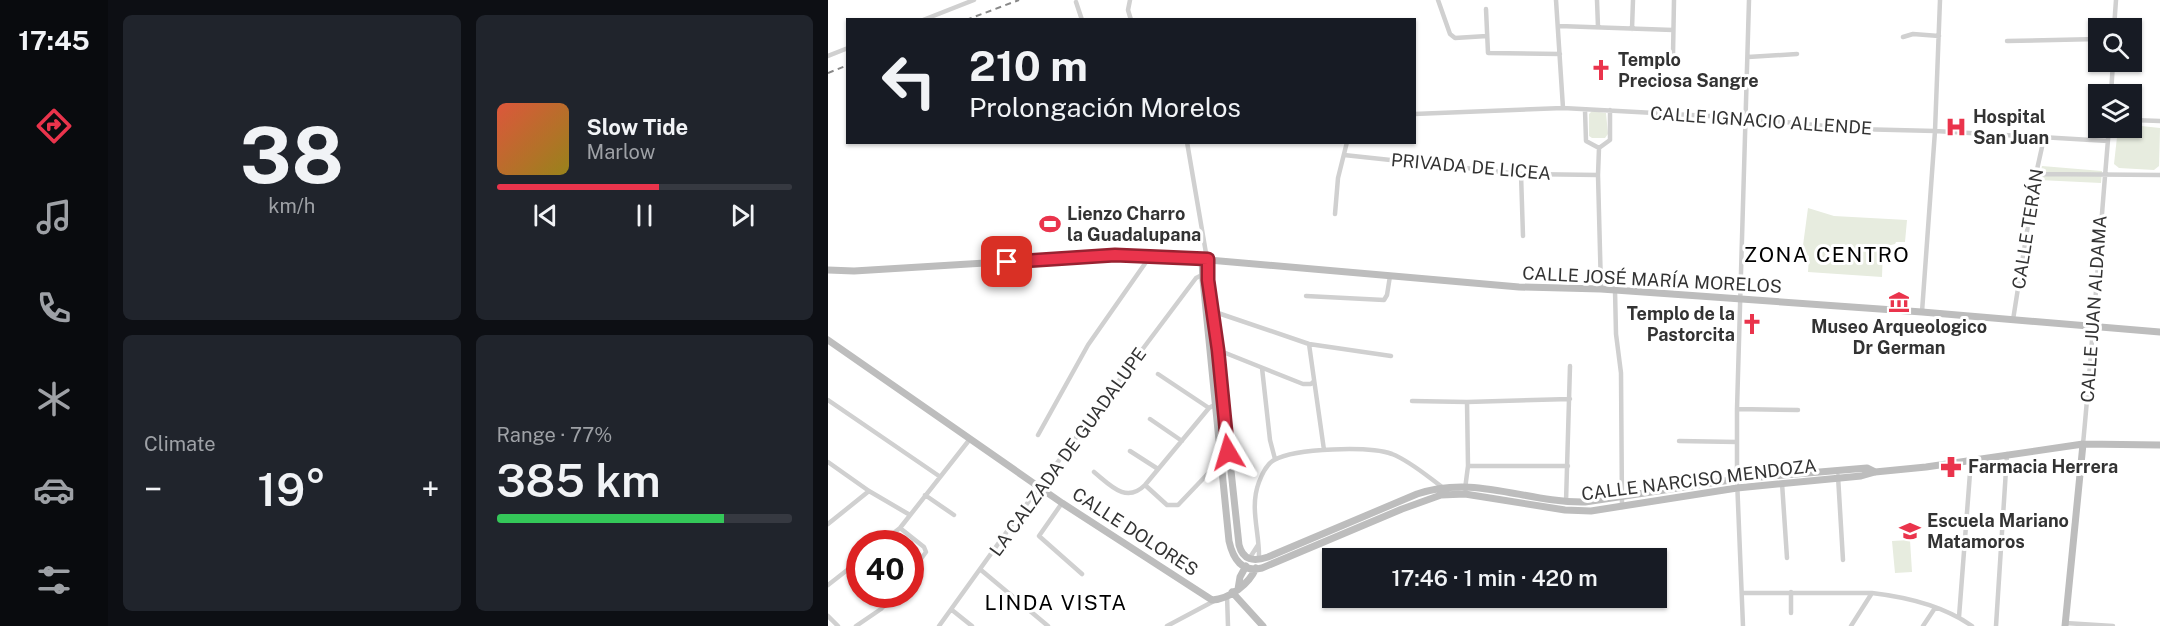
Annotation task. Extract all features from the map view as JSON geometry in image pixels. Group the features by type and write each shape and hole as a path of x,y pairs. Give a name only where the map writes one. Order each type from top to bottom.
{"street":[{"path":"928,18 974,0"},
{"path":"1130,0 1128,10 1130,18"},
{"path":"1438,0 1450,34 1455,38 1487,36"},
{"path":"1556,0 1563,108"},
{"path":"1597,0 1598,27"},
{"path":"1632,29 1633,0"},
{"path":"1673,55 1674,0"},
{"path":"1743,626 1737,488 1737,409 1749,0"},
{"path":"1922,312 1935,131 1940,0"},
{"path":"2115,18 2116,0"},
{"path":"1076,2 1081,18"},
{"path":"1486,9 1488,53 1560,54"},
{"path":"1559,26 1673,30"},
{"path":"1903,37 1913,34 1939,36"},
{"path":"2007,41 2088,39"},
{"path":"828,56 846,49"},
{"path":"1748,57 1797,54"},
{"name":"CALLE IGNACIO ALLENDE","path":"1416,114 1563,108 1746,118 1856,129 2108,141"},
{"path":"1585,110 1586,141 1599,148"},
{"path":"1599,148 1610,140 1610,110"},
{"path":"2142,120 2160,121"},
{"name":"CALLE TERÁN","path":"2013,320 2036,174 2044,138"},
{"name":"CALLE JUAN ALDAMA","path":"2083,444 2108,138"},
{"path":"1187,144 1205,256 1202,275 1218,350 1216,405 1229,504 1230,547 1235,560 1245,568 1256,570"},
{"path":"1335,213 1338,178 1347,144"},
{"path":"1599,148 1601,289"},
{"name":"PRIVADA DE LICEA","path":"1344,155 1521,174 1598,175"},
{"path":"1521,174 1522,236"},
{"path":"2036,174 2160,175"},
{"name":"CALLE JOSÉ MARÍA MORELOS","path":"828,270 854,271 1115,255 1205,256 1519,287 1601,289 2094,325 2160,332"},
{"path":"1038,435 1088,345 1151,255"},
{"name":"LA CALZADA DE GUADALUPE","path":"939,626 1039,487 1202,275"},
{"path":"1306,296 1384,300 1390,276"},
{"path":"1615,290 1616,334 1621,373 1622,507"},
{"path":"1210,310 1309,344 1391,356"},
{"path":"1210,310 1221,459 1240,549 1249,559"},
{"name":"CALLE DOLORES","path":"828,340 1062,503 1214,601"},
{"path":"1309,344 1324,450"},
{"path":"1218,350 1303,384 1311,384 1314,381"},
{"path":"1566,502 1570,366"},
{"path":"1262,368 1270,440 1275,459"},
{"path":"1158,374 1216,405"},
{"path":"1412,401 1570,399"},
{"path":"828,400 939,476"},
{"path":"1465,490 1468,465 1467,402"},
{"path":"1094,472 1112,487 1126,494 1136,493 1216,405"},
{"path":"1737,409 1798,410"},
{"path":"1150,419 1182,441"},
{"path":"897,530 970,439"},
{"path":"1678,441 1737,441"},
{"path":"2083,444 2065,625 2113,626"},
{"name":"CALLE NARCISO MENDOZA","path":"1256,570 1433,497 1465,490 1565,510 1591,511 1737,488 1838,478 2083,444 2160,445"},
{"path":"1167,626 1247,584 1259,560 1254,506 1256,490 1267,466 1275,459 1299,452 1324,450 1380,452 1401,458 1442,487"},
{"path":"1130,451 1158,469"},
{"path":"1996,626 2007,454"},
{"path":"1145,485 1167,505 1178,505 1221,459"},
{"path":"1959,617 1971,460"},
{"path":"828,462 869,491 910,515"},
{"path":"1468,465 1568,466"},
{"name":"CALLE NARCISO MENDOZA","path":"1249,559 1259,560 1417,494 1442,487 1566,502 1585,502 1781,474 1867,468 1875,472"},
{"path":"1839,470 1843,560"},
{"path":"1781,474 1787,558"},
{"path":"828,524 869,491"},
{"path":"926,495 954,514"},
{"path":"1062,503 1039,536 1082,574"},
{"path":"1228,626 1232,592 1258,545"},
{"path":"981,570 1048,626"},
{"path":"828,585 846,571"},
{"path":"1232,592 1263,626"},
{"path":"1791,592 1791,613"},
{"path":"1742,593 1892,595 1959,617 1970,625"},
{"path":"1851,626 1872,593"},
{"path":"856,626 882,608"},
{"path":"1923,626 1935,608"},
{"path":"952,610 972,626"},
{"path":"828,616 838,626"}],"shaded area":[{"path":"1592,111 1606,113 1608,134 1605,138 1589,136 1589,114"},
{"path":"2142,126 2160,128 2159,166 2154,170 2119,168 2114,164 2117,138 2142,138"},
{"path":"2042,166 2102,171 2101,183 2039,180"},
{"path":"1808,208 1834,216 1907,220 1905,242 1896,242 1883,247 1882,277 1808,272 1809,256 1802,253"},
{"path":"1910,540 1912,572 1895,573 1892,541"}],"railway":[{"path":"971,18 1019,0"},
{"path":"828,73 846,66"}],"place":[{"name":"Templo Preciosa Sangre","path":"1601,70"},
{"name":"Hospital San Juan","path":"1956,127"},
{"name":"Lienzo Charro la Guadalupana","path":"1050,224"},
{"name":"Museo Arqueologico Dr German","path":"1899,302"},
{"name":"Templo de la Pastorcita","path":"1752,324"},
{"name":"Farmacia Herrera","path":"1951,467"},
{"name":"Escuela Mariano Matamoros","path":"1910,531"}],"district":[{"name":"ZONA CENTRO","path":"1827,255"},
{"name":"LINDA VISTA","path":"1056,603"}],"route":[{"path":"1007,262 1115,255 1208,259 1208,280 1218,350 1228,452"}]}
